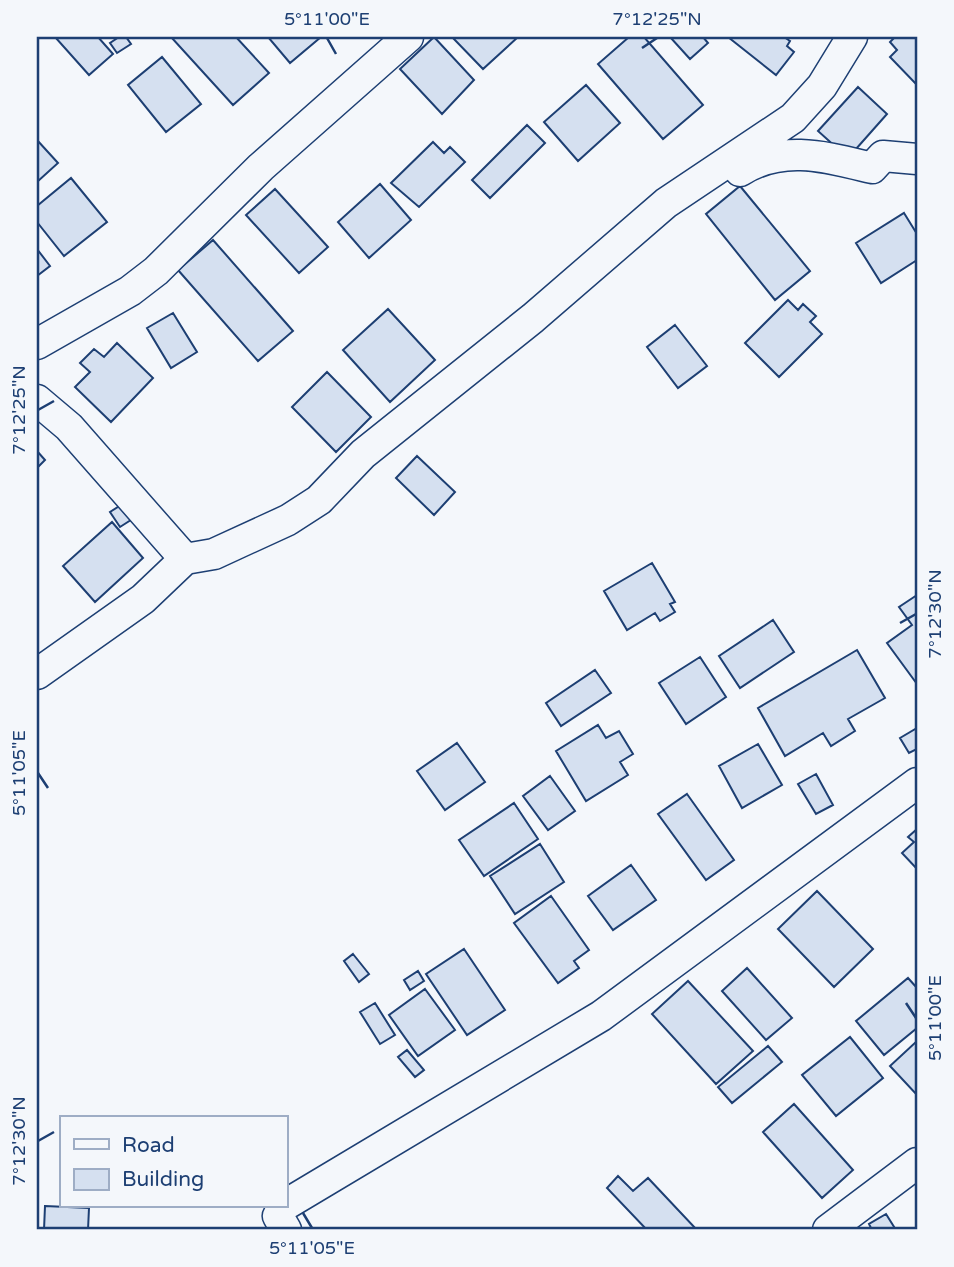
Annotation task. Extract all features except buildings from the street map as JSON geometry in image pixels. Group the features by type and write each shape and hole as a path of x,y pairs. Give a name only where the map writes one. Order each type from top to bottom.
{"street":[{"path":"37,344 130,291 156,271 261,167 408,37"},
{"path":"37,674 143,600 186,559 214,554 288,520 319,500 363,454 533,318 666,203 793,118 822,86 852,37"},
{"path":"712,172 729,177 758,159 790,153 821,156 872,168 883,156 917,159"},
{"path":"37,400 69,427 186,559"},
{"path":"287,1204 601,1016 917,783"},
{"path":"828,1230 917,1164"},
{"path":"283,1208 278,1216 286,1230"}]}
